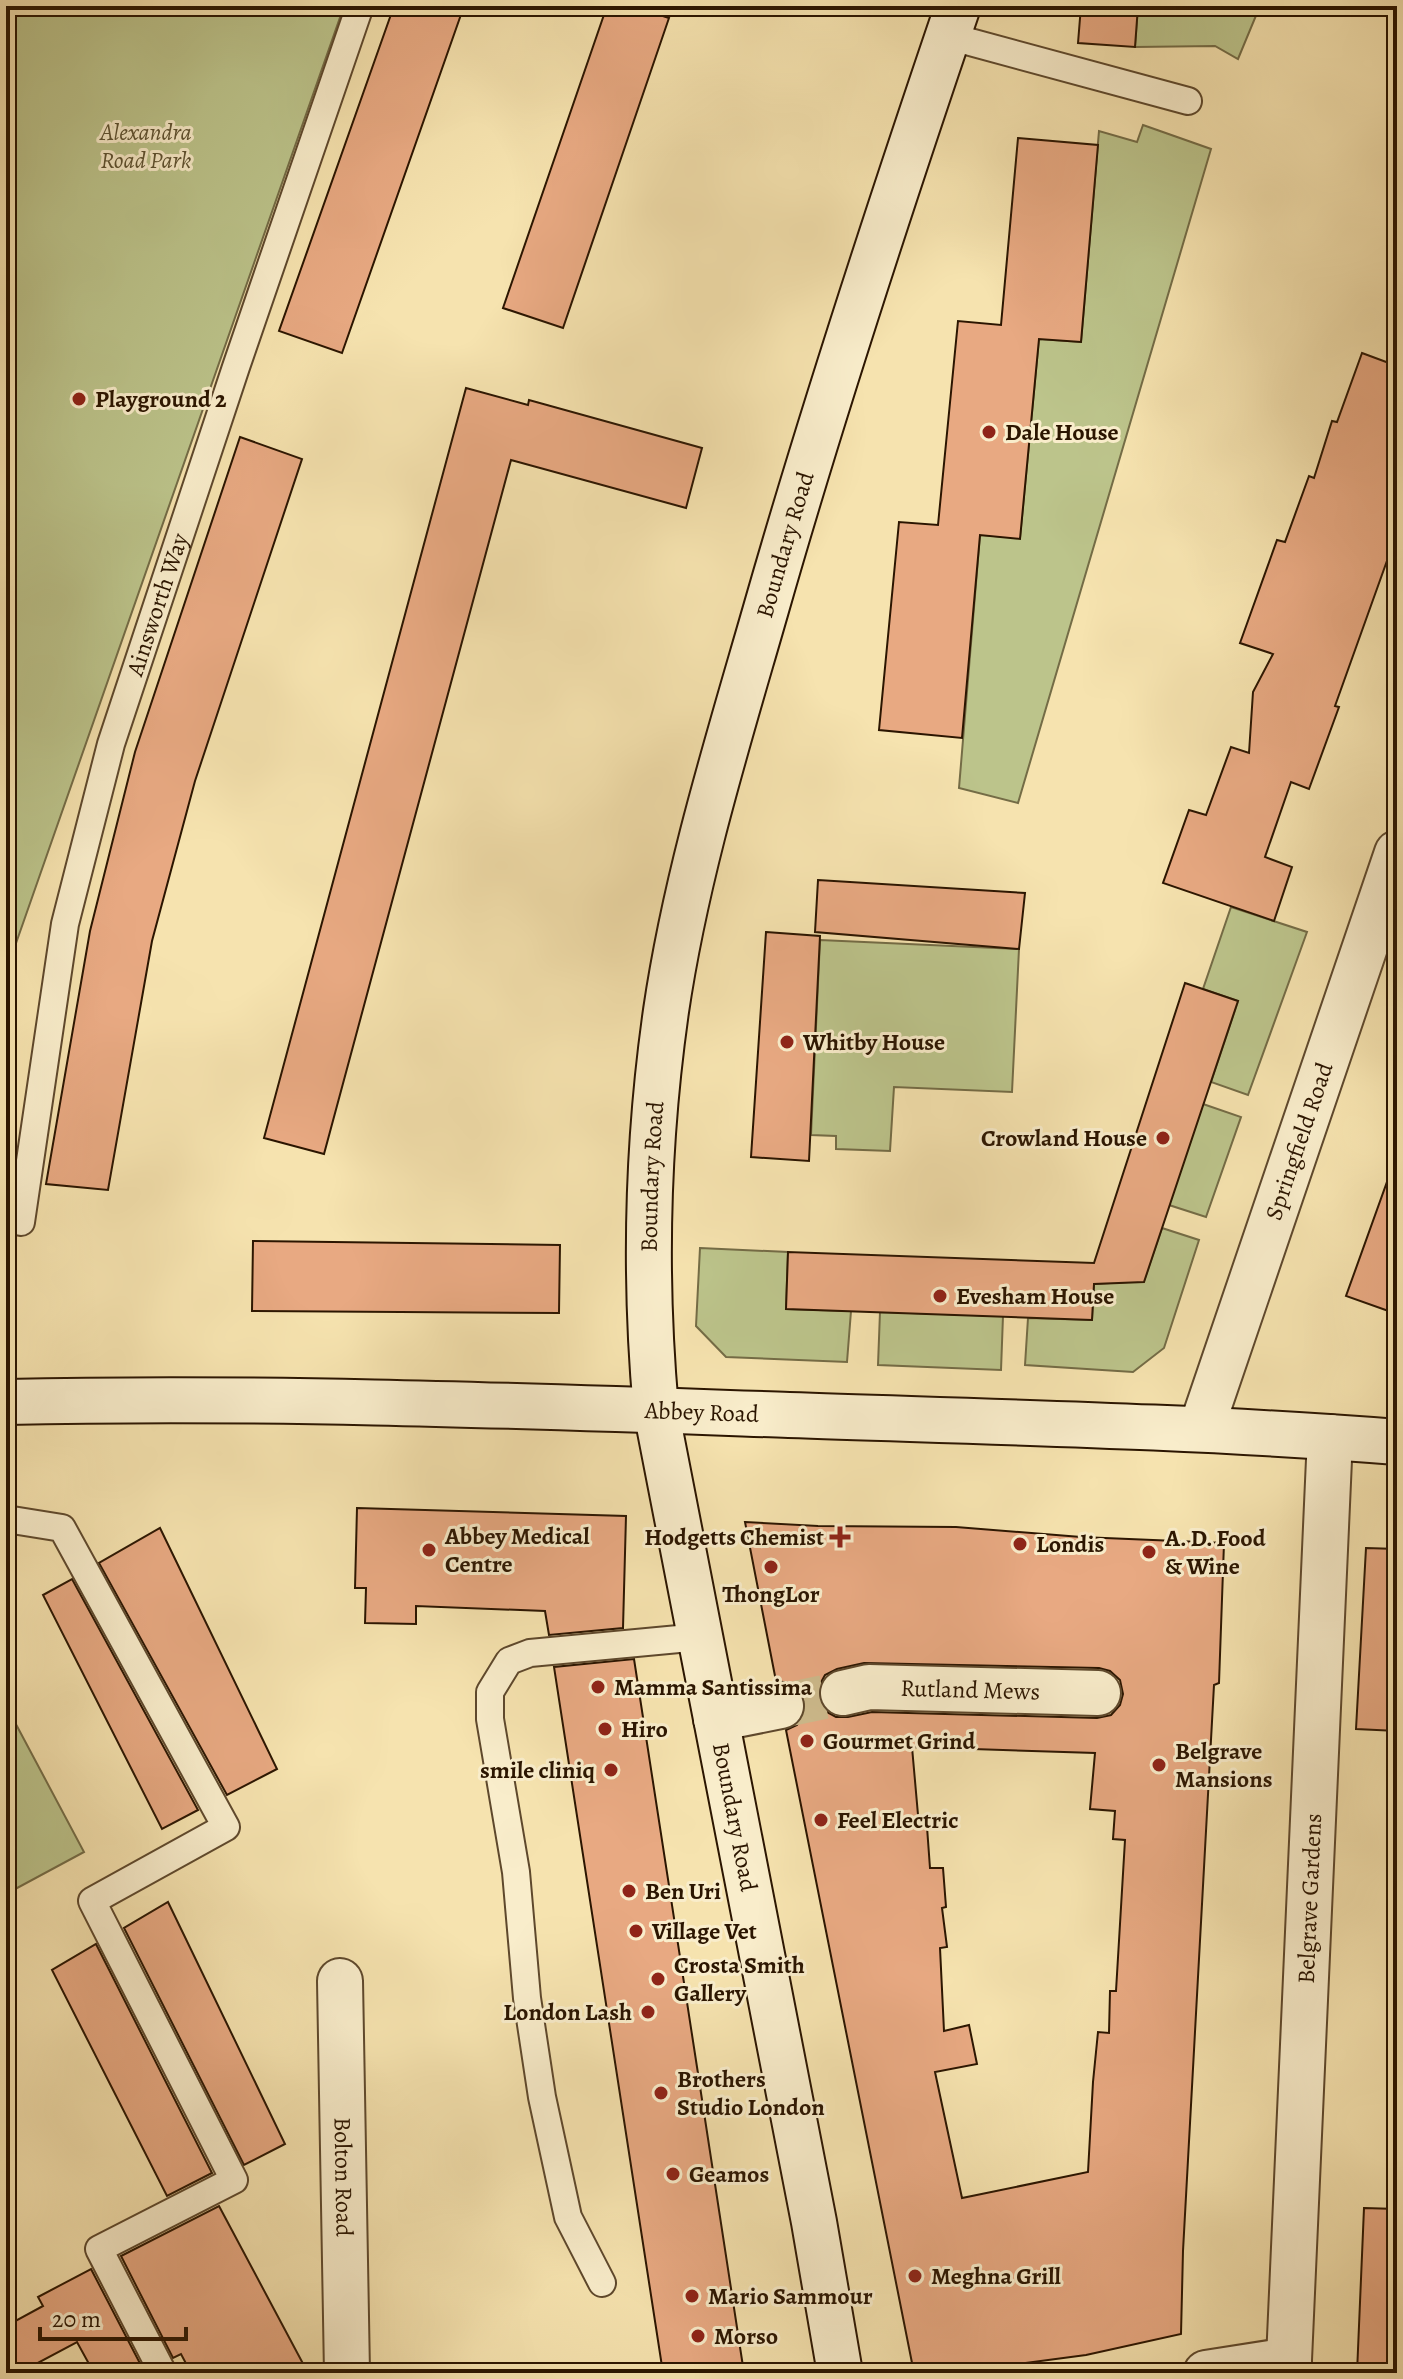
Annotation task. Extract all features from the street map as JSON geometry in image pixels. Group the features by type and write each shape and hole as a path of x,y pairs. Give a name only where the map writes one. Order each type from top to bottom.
{"street":[{"name":"Boundary Road","path":"840,2373 814,2222 656,1410 648,1305 651,1160 665,1021 680,936 723,759 811,451 953,21"},
{"name":"Springfield Road","path":"1201,1429 1397,853"},
{"name":"Abbey Road","path":"6,1402 139,1399 656,1410 1201,1429 1397,1442"},
{"name":"Belgrave Gardens","path":"1206,2373 1289,2367 1330,1437"},
{"name":"Rutland Mews","path":"843,1693 869,1687 1098,1693"},
{"path":"716,1719 781,1706"},
{"name":"Bolton Road","path":"340,1981 347,2373"}],"lane":[{"name":"Ainsworth Way","path":"21,1222 65,924 111,744 360,6"},
{"path":"953,21 1188,101"},
{"path":"6,1519 62,1528 226,1827 92,1901 234,2180 99,2249 163,2373"},
{"path":"602,2283 568,2217 542,2097 527,1998 516,1872 490,1719 490,1692 509,1661 530,1653 700,1637"}],"green space":[{"name":"Alexandra Road Park","path":"7,6 344,6 14,949 6,985"},
{"path":"1138,6 1260,6 1238,59 1215,46 1135,47"},
{"path":"1143,125 1211,149 1018,803 959,788 980,535 1020,538 1039,339 1081,342 1099,131 1137,142"},
{"path":"1231,907 1307,932 1248,1095 1211,1082 1238,1001 1203,989"},
{"path":"820,940 1019,949 1012,1092 894,1087 890,1151 836,1149 836,1136 811,1135"},
{"path":"1203,1104 1241,1117 1206,1217 1169,1205"},
{"path":"1162,1228 1199,1240 1164,1348 1133,1372 1025,1365 1028,1318 1092,1320 1094,1284 1144,1281"},
{"path":"700,1248 788,1252 786,1309 851,1311 847,1362 726,1357 696,1326"},
{"path":"880,1312 1003,1316 1001,1370 878,1365"},
{"path":"10,1713 84,1852 6,1894 6,1715"}],"building":[{"path":"394,6 464,6 342,353 279,331"},
{"path":"607,6 632,6 669,18 563,328 503,308"},
{"path":"1081,6 1138,6 1135,47 1078,43"},
{"name":"Dale House","path":"1018,138 1098,145 1081,342 1039,339 1020,539 980,535 962,738 879,730 899,522 938,525 958,321 1001,325"},
{"path":"1362,353 1397,366 1397,561 1388,558 1309,789 1291,782 1265,857 1292,867 1274,921 1163,883 1189,810 1206,815 1231,747 1249,753 1253,692 1273,654 1240,643 1277,540 1285,542 1309,476 1314,478 1332,421 1337,422"},
{"path":"466,388 528,405 529,400 702,448 686,508 511,460 324,1154 264,1138"},
{"path":"240,437 302,459 195,781 152,941 108,1190 46,1184 90,931 135,752"},
{"path":"818,880 1025,893 1019,949 815,932"},
{"path":"766,932 820,936 809,1161 751,1157"},
{"path":"1185,983 1238,1001 1144,1282 1094,1284 1092,1320 786,1309 788,1252 1094,1263"},
{"path":"1392,1168 1397,1169 1397,1314 1346,1296"},
{"path":"253,1241 560,1245 559,1313 252,1311"},
{"path":"357,1508 626,1516 623,1628 549,1635 545,1611 416,1606 416,1624 365,1623 366,1588 355,1588"},
{"path":"745,1522 956,1527 1081,1537 1224,1543 1219,1683 1214,1685 1181,2334 1086,2355 972,2373 914,2373 786,1730 797,1725 804,1715 805,1700 800,1690 790,1683 776,1681","holes":["864,1663 1099,1668 1110,1671 1120,1680 1123,1694 1120,1705 1111,1715 1097,1718 872,1712 836,1717 825,1711 819,1698 819,1686 825,1675","912,1747 1095,1753 1090,1809 1115,1811 1113,1839 1125,1840 1116,1991 1110,1991 1109,2033 1098,2032 1088,2172 962,2198 935,2072 977,2064 969,2025 944,2031 940,1948 947,1947 942,1908 946,1907 943,1868 930,1868 927,1827 919,1826"]},
{"path":"160,1528 277,1769 227,1795 99,1563"},
{"path":"1366,1548 1397,1549 1397,1731 1356,1729"},
{"path":"72,1579 198,1810 162,1829 43,1595"},
{"path":"634,1659 744,2373 663,2373 554,1667"},
{"path":"168,1902 285,2144 244,2165 124,1928"},
{"path":"96,1944 212,2173 167,2196 52,1970"},
{"path":"219,2206 308,2373 191,2373 181,2354 173,2358 121,2256"},
{"path":"1364,2208 1397,2209 1397,2373 1357,2373"},
{"path":"91,2269 145,2373 94,2373 77,2342 19,2373 6,2373 6,2326 43,2306 38,2297"}],"tunnel":[{"path":"781,1706 843,1693"}],"place":[{"name":"Playground 2","path":"79,399"},
{"name":"Dale House","path":"989,432"},
{"name":"Whitby House","path":"787,1042"},
{"name":"Crowland House","path":"1163,1138"},
{"name":"Evesham House","path":"940,1296"},
{"name":"Hodgetts Chemist","path":"840,1537"},
{"name":"Londis","path":"1020,1544"},
{"name":"Abbey Medical Centre","path":"429,1550"},
{"name":"A. D. Food & Wine","path":"1149,1552"},
{"name":"ThongLor","path":"771,1567"},
{"name":"Mamma Santissima","path":"598,1687"},
{"name":"Hiro","path":"605,1729"},
{"name":"Gourmet Grind","path":"807,1741"},
{"name":"Belgrave Mansions","path":"1159,1765"},
{"name":"smile cliniq","path":"611,1770"},
{"name":"Feel Electric","path":"821,1820"},
{"name":"Ben Uri","path":"629,1891"},
{"name":"Village Vet","path":"636,1931"},
{"name":"Crosta Smith Gallery","path":"658,1979"},
{"name":"London Lash","path":"648,2012"},
{"name":"Brothers Studio London","path":"661,2093"},
{"name":"Geamos","path":"673,2174"},
{"name":"Meghna Grill","path":"915,2276"},
{"name":"Mario Sammour","path":"692,2296"},
{"name":"Morso","path":"698,2336"}]}
